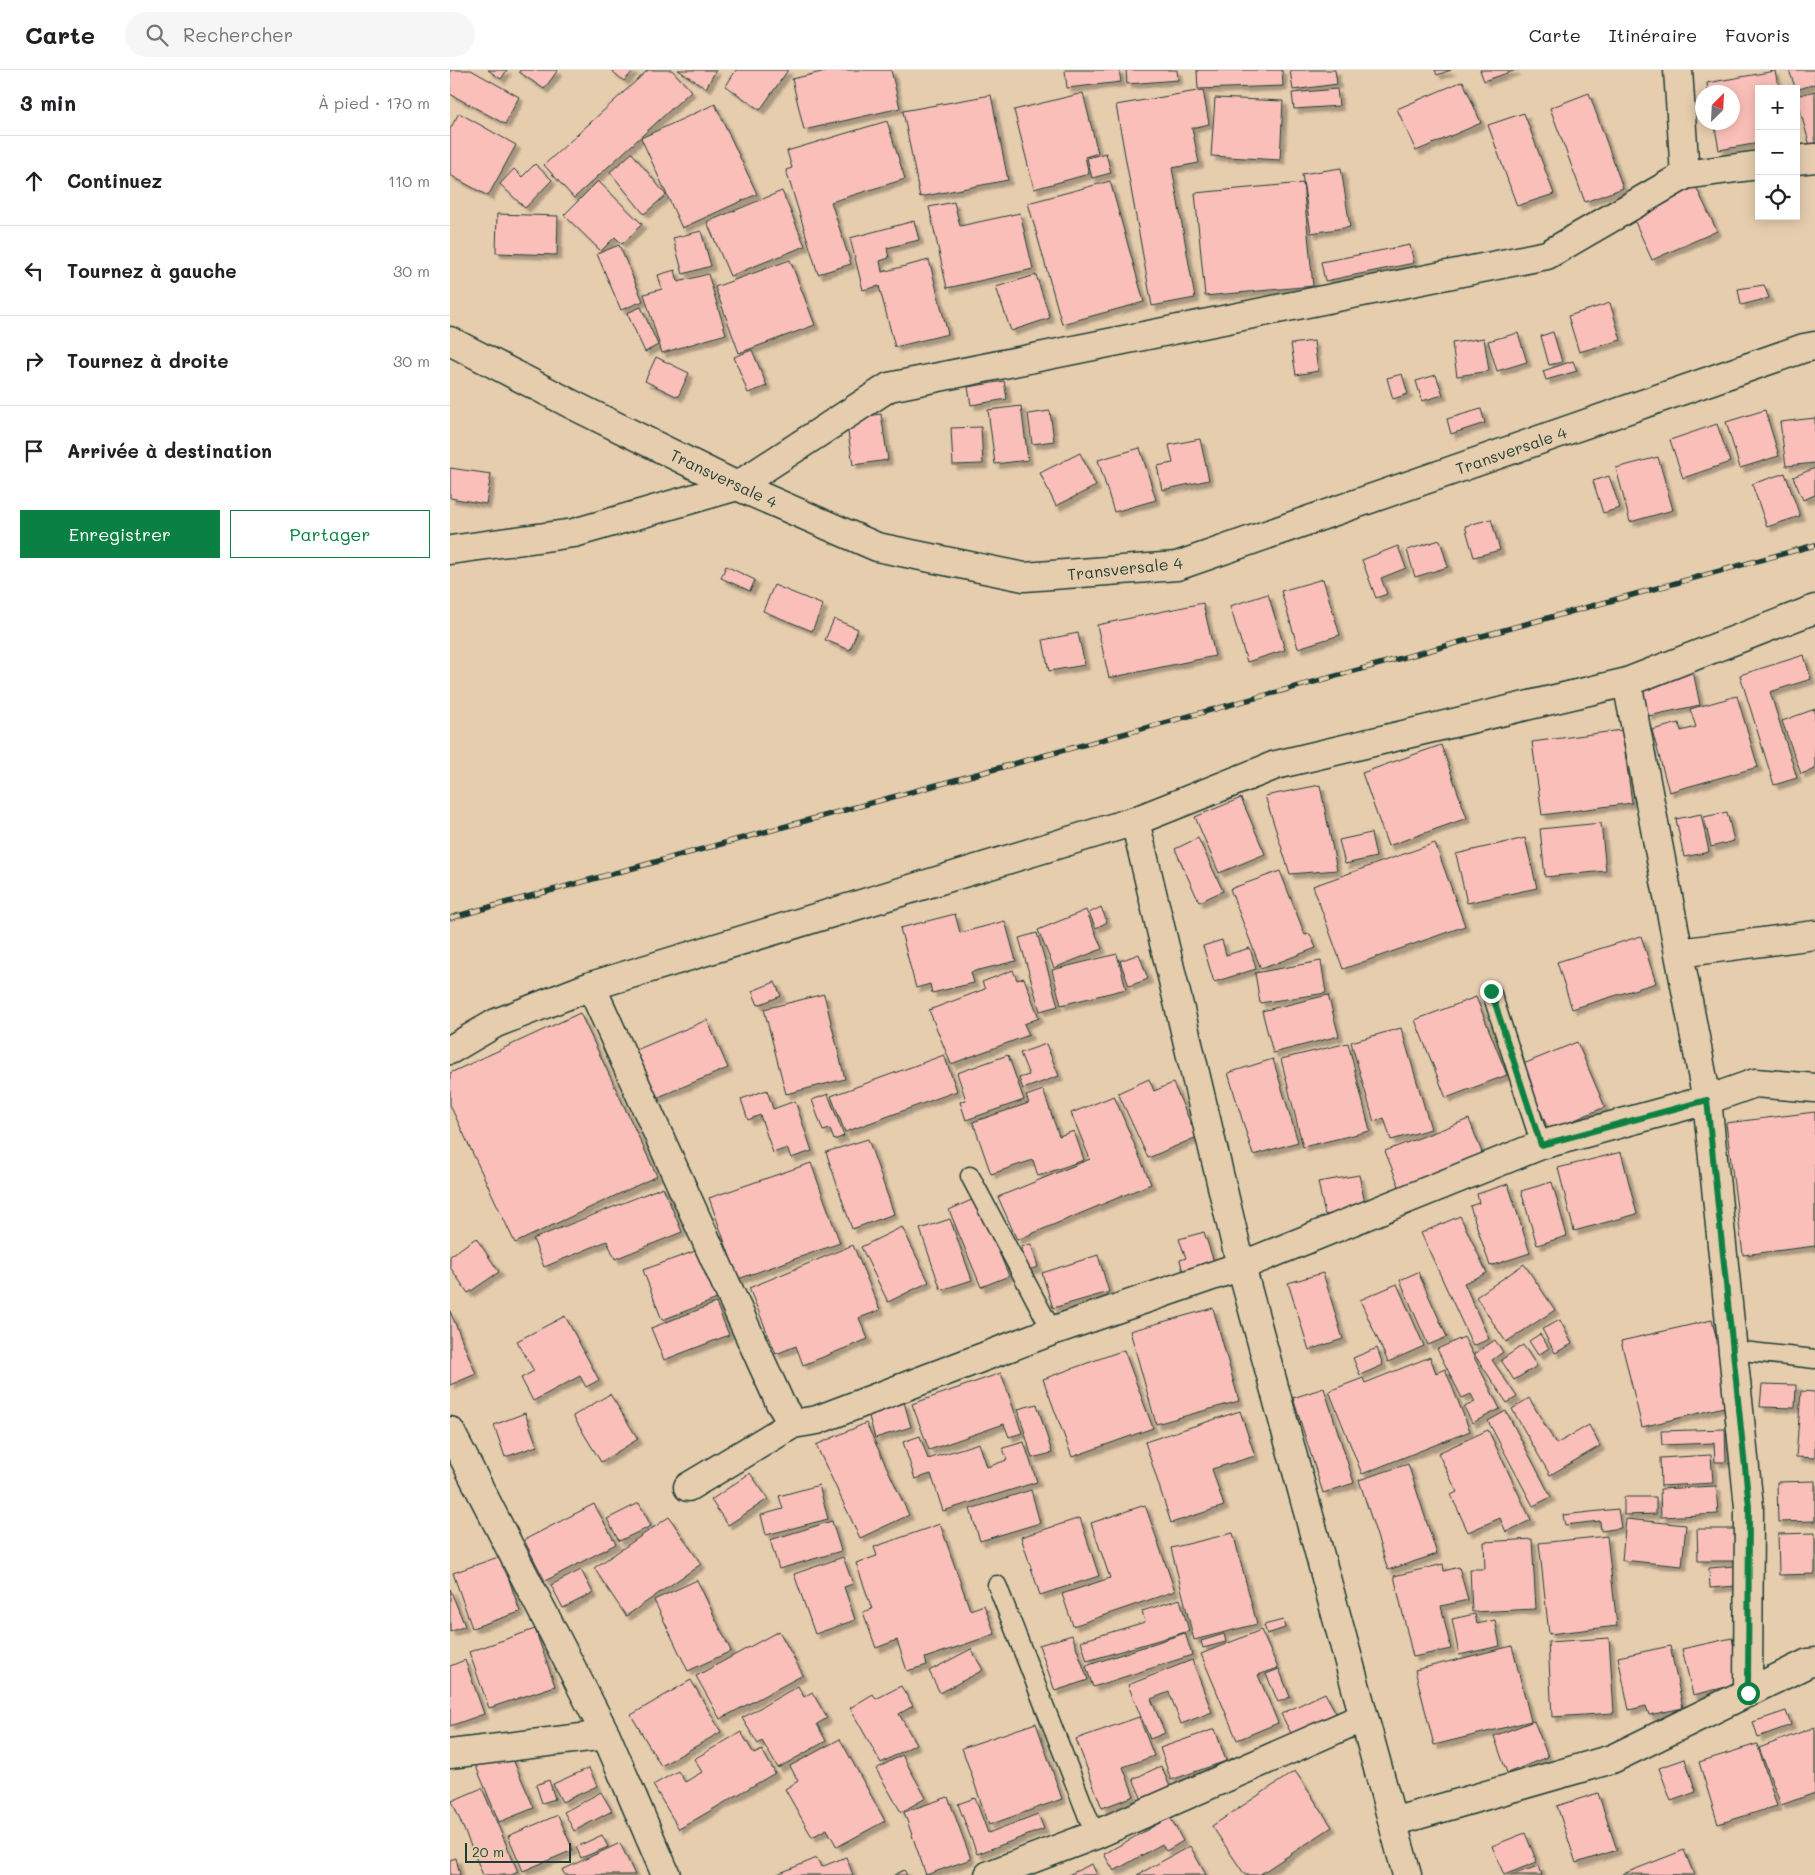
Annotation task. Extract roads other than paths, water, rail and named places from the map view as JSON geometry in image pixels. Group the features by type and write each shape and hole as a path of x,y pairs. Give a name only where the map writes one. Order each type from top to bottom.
{"street":[{"path":"1678,70 1685,175"},
{"path":"1800,160 1815,158"},
{"path":"450,550 574,532 737,486 889,387 1547,255 1685,175 1755,166"},
{"name":"Transversale 4","path":"450,341 737,486 877,547 1024,577 1177,566 1804,348 1815,346"},
{"path":"450,1050 496,1022 591,986 1135,821 1276,765 1627,682 1815,608"},
{"path":"1627,682 1707,1100 1749,1506 1748,1693"},
{"path":"1135,821 1241,1266 1406,1875"},
{"path":"1679,953 1815,935"},
{"path":"591,986 780,1403 793,1424"},
{"path":"688,1487 793,1424 817,1420 1052,1331 1241,1266 1541,1145 1707,1100 1755,1083 1815,1088"},
{"path":"450,1431 606,1735 666,1875"},
{"path":"1393,1822 1612,1759 1808,1663 1815,1662"},
{"path":"990,1875 1095,1835 1364,1717"},
{"path":"450,1754 606,1735"}],"lane":[{"path":"1491,991 1541,1145"},
{"path":"970,1176 1052,1331"},
{"path":"1733,1350 1815,1359"},
{"path":"997,1585 1095,1835"}],"railway":[{"path":"450,918 1815,545"}]}
